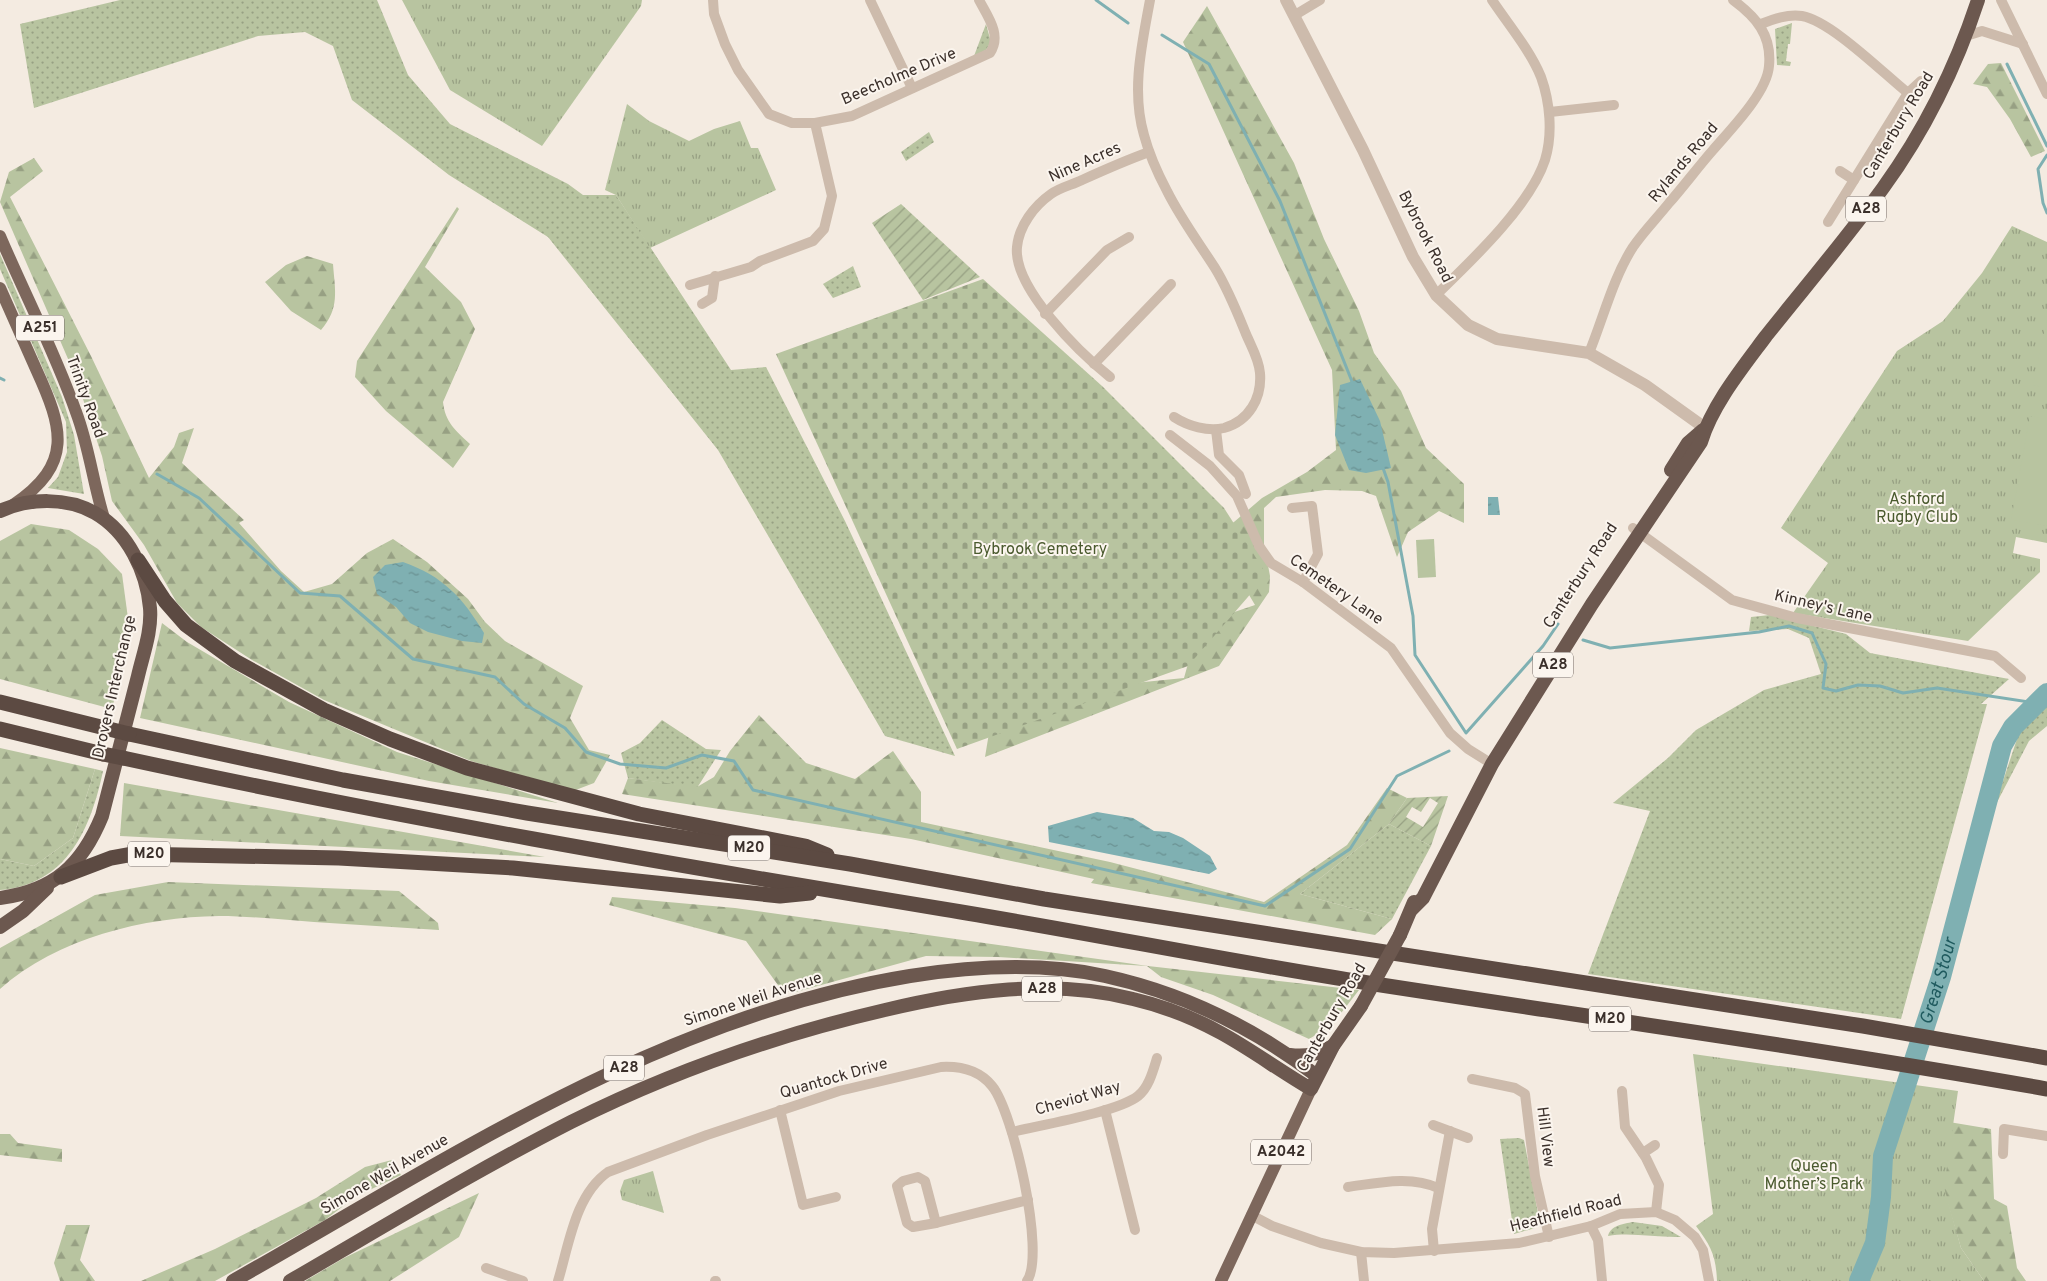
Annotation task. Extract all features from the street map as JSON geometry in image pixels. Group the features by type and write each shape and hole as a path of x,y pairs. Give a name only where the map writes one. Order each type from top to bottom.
{"highway":[{"name":"Canterbury Road","path":"1314,1083 1333,1046 1361,1006 1400,935 1412,909 1416,894 1488,761 1584,599 1636,530 1688,444 1705,428 1742,368 1883,188 1932,109 1956,62 1978,0"},
{"name":"Drovers Interchange","path":"0,898 32,891 57,880 93,837 102,816 150,627 150,609 138,560 118,532 104,518 89,510 52,501 37,501 5,509"},
{"name":"M20","path":"138,560 165,601 186,625 235,661 324,710 390,739 467,768 638,814 805,846 850,864"},
{"name":"M20","path":"0,702 129,734 353,782 527,813 850,864 1054,900 1863,1026 2047,1058"},
{"name":"M20","path":"0,729 103,754 466,829 828,891 945,909 1362,982 1858,1057 2047,1089"},
{"name":"M20","path":"57,880 111,858 133,854 339,858 513,868 780,896 828,891"},
{"path":"0,926 23,910 57,880"},
{"name":"Simone Weil Avenue","path":"233,1281 488,1136 568,1094 715,1029 792,1003 877,982 985,968 1027,967 1103,976 1148,987 1238,1023 1290,1056 1314,1083"},
{"name":"A28","path":"290,1281 530,1144 573,1121 662,1081 781,1037 848,1018 936,998 1008,990 1050,989 1094,992 1132,998 1180,1014 1220,1032 1314,1083"},
{"path":"1290,1056 1310,1056 1333,1046"}],"main road":[{"name":"Trinity Road","path":"0,236 75,409 104,518"},
{"name":"A251","path":"0,288 48,396 59,430 58,446 50,470 30,493 5,509"},
{"name":"Canterbury Road","path":"1221,1281 1314,1083"}],"street":[{"name":"Beecholme Drive","path":"713,0 714,14 728,52 769,114 792,123 815,123 852,116 950,70 981,59 990,53 996,45 995,32 979,0"},
{"path":"870,0 912,88"},
{"path":"1150,0 1143,36 1138,90 1138,108 1149,152 1166,191 1197,244 1215,268 1229,295 1256,356 1260,372 1259,392 1255,404 1239,422 1216,430 1185,424 1174,417"},
{"name":"Bybrook Road","path":"1286,0 1295,14 1413,257 1436,296 1468,325 1497,339 1589,353 1645,385 1705,428"},
{"path":"1295,14 1320,0"},
{"path":"1436,296 1486,245 1537,178 1545,159 1550,112 1540,76 1492,0"},
{"path":"1733,0 1761,24 1788,16 1802,16 1823,23 1908,93"},
{"path":"2001,0 2047,94"},
{"name":"Rylands Road","path":"1589,353 1618,274 1632,249 1728,134 1764,82 1769,68 1769,47 1761,24"},
{"path":"1966,36 1982,31 2023,44"},
{"path":"1828,222 1908,93 1921,81"},
{"path":"1550,112 1614,105"},
{"path":"690,285 715,276 751,267 766,258 813,240 824,229 832,196 815,123"},
{"name":"Nine Acres","path":"1110,377 1094,364 1045,314 1018,260 1017,248 1026,220 1040,203 1065,186 1149,152"},
{"path":"1840,171 1854,180"},
{"path":"1045,314 1107,250 1129,237"},
{"path":"702,304 712,298 715,276"},
{"path":"1094,364 1171,284"},
{"path":"1216,430 1220,455 1239,475 1246,494"},
{"name":"Cemetery Lane","path":"1170,435 1210,466 1237,496 1259,546 1271,562 1303,582 1391,648 1450,734 1468,749 1488,761"},
{"path":"1292,508 1312,506 1317,540 1316,560 1303,582"},
{"name":"Kinney's Lane","path":"1636,530 1732,600 1797,618 1995,656 2022,678"},
{"name":"Cheviot Way","path":"1012,1132 1105,1110 1137,1096 1150,1080 1158,1058"},
{"name":"Quantock Drive","path":"558,1281 579,1212 588,1191 598,1179 619,1166 840,1091 941,1067 958,1066 981,1075 992,1085 1001,1098 1012,1132 1028,1200 1034,1261 1027,1281"},
{"name":"Hill View","path":"1472,1079 1515,1088 1525,1094 1535,1176 1549,1237"},
{"path":"1622,1091 1625,1128 1642,1153 1658,1185 1656,1212"},
{"path":"780,1110 803,1205 836,1197"},
{"path":"1105,1110 1134,1230"},
{"path":"1433,1125 1468,1138"},
{"path":"2003,1154 2004,1129 2047,1136"},
{"path":"1434,1251 1432,1229 1450,1130"},
{"path":"1642,1153 1655,1145"},
{"path":"936,1223 925,1180 918,1177 903,1181 897,1186 908,1223 913,1228 936,1223 1028,1200"},
{"path":"1348,1187 1393,1182 1425,1182 1438,1188"},
{"name":"Heathfield Road","path":"1251,1215 1272,1226 1321,1244 1361,1252 1434,1251 1518,1243 1591,1226 1620,1214 1656,1212 1675,1220 1695,1236 1703,1250 1709,1281"},
{"path":"1591,1226 1598,1240 1602,1281"},
{"path":"1361,1252 1364,1281"},
{"path":"486,1268 523,1281"}],"green space":[{"path":"120,0 377,0 408,75 450,124 568,184 583,195 616,195 731,370 766,367 845,521 955,756 885,736 718,450 548,237 449,175 352,100 333,46 305,32 258,36 34,108 20,24"},
{"path":"402,0 642,0 641,6 542,146 450,90"},
{"path":"1207,6 1294,163 1324,239 1359,311 1374,353 1401,391 1426,448 1464,484 1464,523 1439,511 1408,532 1397,557 1376,496 1362,491 1325,490 1276,497 1264,508 1264,544 1270,576 1269,592 1219,666 985,757 990,727 1094,687 1184,678 1199,624 1255,605 1213,534 1234,522 1262,498 1307,472 1336,450 1332,370 1183,42"},
{"path":"1792,23 1786,61 1791,62 1790,66 1777,65 1775,29"},
{"path":"986,24 991,42 986,50 974,56"},
{"path":"2001,63 2045,151 2031,157 2010,119 1987,87 1973,84 1988,64"},
{"path":"627,104 649,121 689,141 714,129 740,121 751,148 758,148 776,190 650,248 616,195 605,190"},
{"path":"929,132 934,142 906,161 901,152"},
{"path":"34,158 43,171 10,197 91,356 149,478 174,447 179,433 194,428 182,463 244,520 239,523 281,571 304,592 332,584 367,553 393,539 427,562 468,599 485,622 505,641 583,686 570,718 589,750 610,755 594,783 573,791 471,761 324,700 252,660 201,627 177,603 144,545 112,501 102,456 75,375 0,202 9,172"},
{"path":"901,204 980,277 923,300 872,223"},
{"path":"457,207 459,209 425,267 461,302 475,329 443,402 449,421 470,444 453,468 386,411 355,377 357,361"},
{"name":"Ashford Rugby Club","path":"2012,226 2047,242 2047,543 2016,537 2013,553 2040,559 2040,572 1968,641 1793,613 1828,563 1781,528 1897,351 1943,321 1982,273"},
{"path":"0,254 62,397 74,435 84,494 48,488 58,477 67,452 66,422 0,269"},
{"path":"307,256 333,264 334,307 321,330 291,311 265,282 286,265"},
{"path":"853,266 861,287 833,298 823,284"},
{"name":"Bybrook Cemetery","path":"983,279 1102,386 1224,508 1267,575 1188,666 957,749 776,354"},
{"path":"2047,320 2047,388 2033,385"},
{"path":"2030,416 2047,419 2047,526 2011,520"},
{"path":"31,524 69,530 98,549 122,574 130,633 112,709 0,679 0,541"},
{"path":"1434,539 1436,577 1418,578 1416,540"},
{"path":"1770,615 1846,634 1870,653 2009,679 1981,704 1987,704 1901,1019 1588,974 1650,811 1613,803 1668,758 1696,730 1764,690 1821,674 1809,638 1788,629 1749,631 1751,617"},
{"path":"162,623 187,642 289,702 397,752 558,803 429,781 140,718"},
{"path":"2047,700 2047,726 2029,741 1994,808 2021,727"},
{"path":"759,715 806,763 855,779 893,751 921,792 921,822 1110,862 1264,902 1347,845 1387,788 1407,798 1389,824 1300,894 1392,919 1375,935 1091,883 1094,879 911,839 622,794 628,778 697,787 714,777 730,751"},
{"path":"662,720 706,749 721,750 697,788 628,778 621,753 640,743"},
{"path":"0,748 95,769 73,838 34,866 0,859"},
{"path":"95,769 103,771 98,792 83,832 72,850 59,865 43,877 23,886 0,890 0,859 34,866 73,838"},
{"path":"124,783 545,857 120,836"},
{"path":"1448,796 1431,846 1389,824 1407,798","holes":["1430,798 1438,803 1423,827 1406,817 1412,807 1421,812"]},
{"path":"1389,824 1431,846 1392,919 1300,894"},
{"path":"168,882 399,891 438,923 439,930 231,916 190,917 132,926 75,944 48,956 23,971 0,989 0,948 95,895"},
{"path":"612,897 735,908 1148,966 1359,990 1331,1026 1309,1039 1213,995 1161,977 1147,966 998,957 926,956 796,992 783,992 746,941 609,905"},
{"name":"Queen Mother’s Park","path":"1693,1054 1958,1091 1944,1187 1961,1248 1984,1281 1717,1281 1712,1252 1696,1226 1713,1214"},
{"path":"1919,1117 1991,1129 1994,1199 2007,1206 2017,1268 2026,1281 1984,1281 1961,1248"},
{"path":"0,1134 10,1134 18,1143 62,1149 62,1162 0,1155"},
{"path":"1519,1138 1524,1140 1539,1218 1535,1228 1514,1234 1500,1139"},
{"path":"392,1160 401,1175 355,1197 325,1220 215,1281 141,1281 215,1249 316,1198 365,1167"},
{"path":"653,1171 664,1213 622,1200 620,1191 624,1180"},
{"path":"479,1193 459,1237 390,1281 305,1281 344,1258"},
{"path":"1633,1222 1662,1226 1681,1237 1608,1236 1615,1227"},
{"path":"66,1225 90,1225 80,1260 95,1281 60,1281 54,1263"}],"water":[{"path":"1360,379 1380,421 1391,468 1366,473 1349,470 1335,435 1340,385"},
{"path":"1488,497 1498,497 1500,515 1488,515"},
{"path":"403,562 441,581 460,599 484,633 482,643 462,641 428,632 410,623 396,607 377,594 373,577 385,565"},
{"path":"1097,812 1133,818 1154,831 1169,832 1183,838 1210,856 1217,869 1209,874 1049,842 1048,826"}],"waterway":[{"path":"1096,0 1128,23"},
{"path":"1162,35 1209,64 1280,201 1353,384"},
{"path":"2007,64 2047,146"},
{"path":"2047,155 2038,169 2043,203 2047,213"},
{"path":"0,378 4,380"},
{"path":"1383,468 1388,482 1413,616 1415,655 1466,733 1543,646 1558,624"},
{"path":"157,474 199,498 300,593 340,596 413,659 495,677 524,704 565,728 586,752 620,764 666,768 702,755 734,761 753,790 1265,906 1350,849 1397,776 1449,751"},
{"path":"1583,640 1610,648 1759,632 1789,626 1812,633 1826,664 1823,688 1836,691 1858,685 1880,686 1903,693 1937,688 2035,703"},
{"name":"Great Stour","path":"1859,1281 1875,1243 1881,1197 1883,1156 1941,977 2002,746 2013,727 2047,693"}]}
